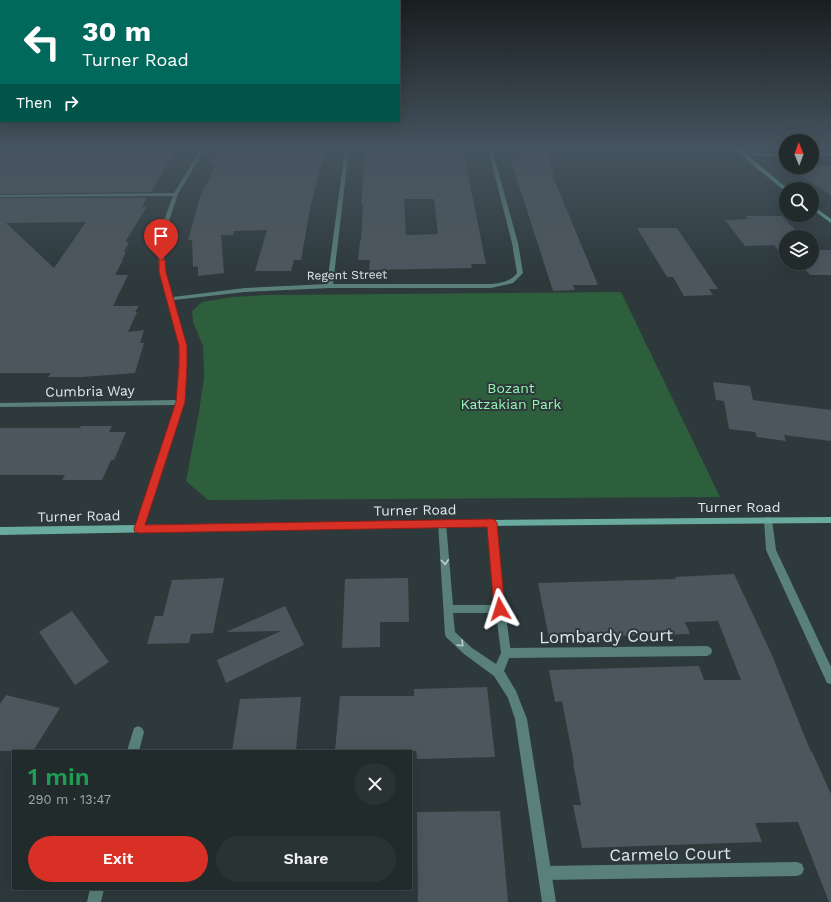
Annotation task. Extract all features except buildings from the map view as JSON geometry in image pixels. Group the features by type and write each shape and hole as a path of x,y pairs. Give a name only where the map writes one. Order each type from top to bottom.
{"main road":[{"path":"819,212 831,221"},
{"name":"Turner Road","path":"0,531 492,523 831,520"}],"street":[{"path":"139,529 181,402 183,346 163,272 160,247 162,233 170,208 178,191"},
{"path":"330,286 342,191"},
{"name":"Regent Street","path":"170,298 245,290 330,286 491,286 507,284 515,281 520,274 515,243 501,191"},
{"path":"0,196 176,194"},
{"name":"Cumbria Way","path":"0,405 181,402"},
{"path":"768,520 771,550 831,679"},
{"path":"492,523 500,609 506,653 498,672"},
{"path":"442,524 450,634 468,651 498,672 512,695 521,719 549,902"},
{"path":"449,609 500,609"},
{"name":"Lombardy Court","path":"506,653 708,651"},
{"path":"133,750 138,732"},
{"name":"Carmelo Court","path":"545,873 797,869"},
{"path":"94,902 97,890"}],"green space":[{"name":"Bozant Katzakian Park","path":"621,292 720,497 208,500 186,481 204,377 203,346 193,322 192,311 202,302 232,297 268,295"}],"route":[{"path":"161,260 183,346 181,402 139,529 492,523 500,609"}]}
